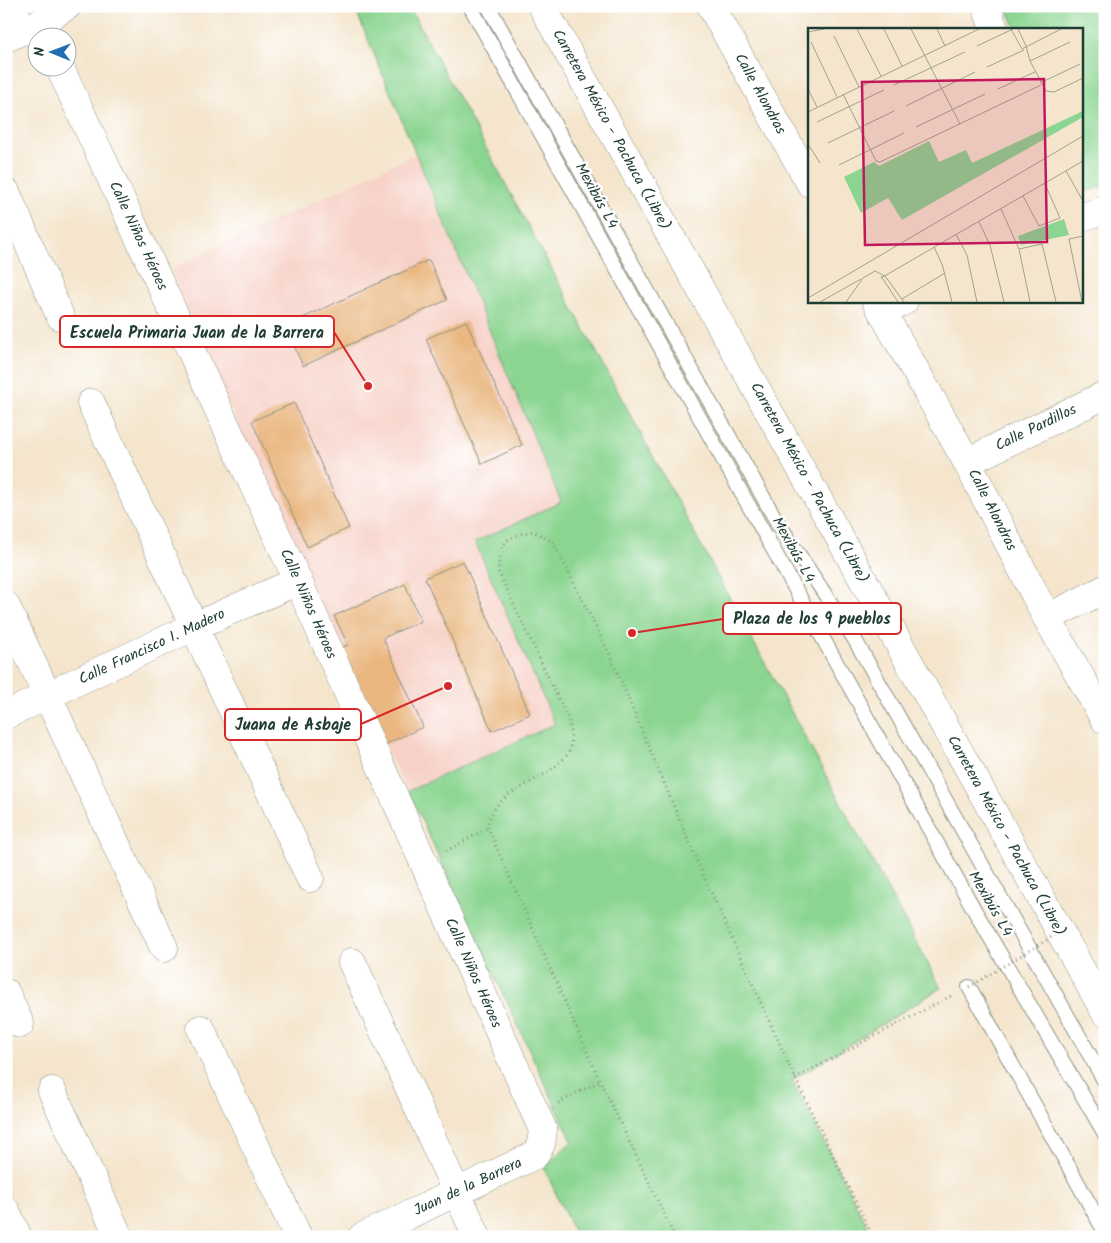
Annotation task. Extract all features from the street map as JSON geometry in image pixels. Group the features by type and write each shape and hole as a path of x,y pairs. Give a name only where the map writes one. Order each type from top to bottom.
{"street":[{"path":"12,6 28,30"},
{"path":"35,28 64,10 67,6"},
{"name":"Carretera México - Pachuca (Libre)","path":"542,6 1105,1012"},
{"path":"986,6 994,28"},
{"name":"Calle Alondras","path":"714,7 806,165"},
{"name":"Calle Niños Héroes","path":"65,78 298,581 536,1115 542,1130 542,1144"},
{"path":"6,192 60,316"},
{"path":"1084,216 1105,210"},
{"name":"Calle Alondras","path":"888,305 1047,618 1105,720"},
{"name":"Calle Pardillos","path":"967,462 1105,395"},
{"path":"91,403 310,878"},
{"name":"Calle Francisco I. Madero","path":"6,715 195,626 298,581"},
{"path":"1047,618 1105,589"},
{"path":"6,606 164,948"},
{"path":"352,962 477,1237"},
{"path":"6,993 20,1024"},
{"path":"201,1029 298,1237"},
{"path":"52,1091 119,1237"},
{"name":"Juan de la Barrera","path":"362,1237 535,1155 542,1144"},
{"path":"6,1211 18,1237"}],"lane":[{"name":"Mexibús L4","path":"470,6 976,913 1105,1134"},
{"name":"Mexibús L4","path":"488,6 776,520 855,640 1105,1082"},
{"path":"965,989 1105,1232"}],"path":[{"path":"675,1237 600,1081 488,828 489,818 496,804 555,767 569,753 571,737 569,720 498,570 500,547 512,535 533,531 553,542 609,653 700,868 795,1078 873,1237"},
{"path":"424,863 488,828"},
{"path":"965,989 1060,932"},
{"path":"795,1078 952,996"},
{"path":"536,1115 600,1081"}],"shaded area":[{"path":"417,153 561,502 475,542 555,724 408,791 384,745 322,612 170,270"}],"green space":[{"path":"354,6 409,6 941,988 792,1080 873,1237 576,1237 544,1168 572,1141 408,791 555,724 475,542 561,502"},
{"path":"1006,6 1094,6 1105,60 1105,187 1084,192 1084,28 1016,28"}],"building":[{"path":"429,260 447,300 303,366 285,326"},
{"path":"466,321 522,445 482,464 426,339"},
{"path":"294,403 349,528 307,547 252,421"},
{"path":"463,561 530,714 492,731 425,578"},
{"path":"405,584 421,621 383,638 423,727 384,745 340,648 348,645 334,616"}],"place":[{"name":"Escuela Primaria Juan de la Barrera","path":"368,386"},
{"name":"Plaza de los 9 pueblos","path":"632,633"},
{"name":"Juana de Asbaje","path":"448,686"}]}
